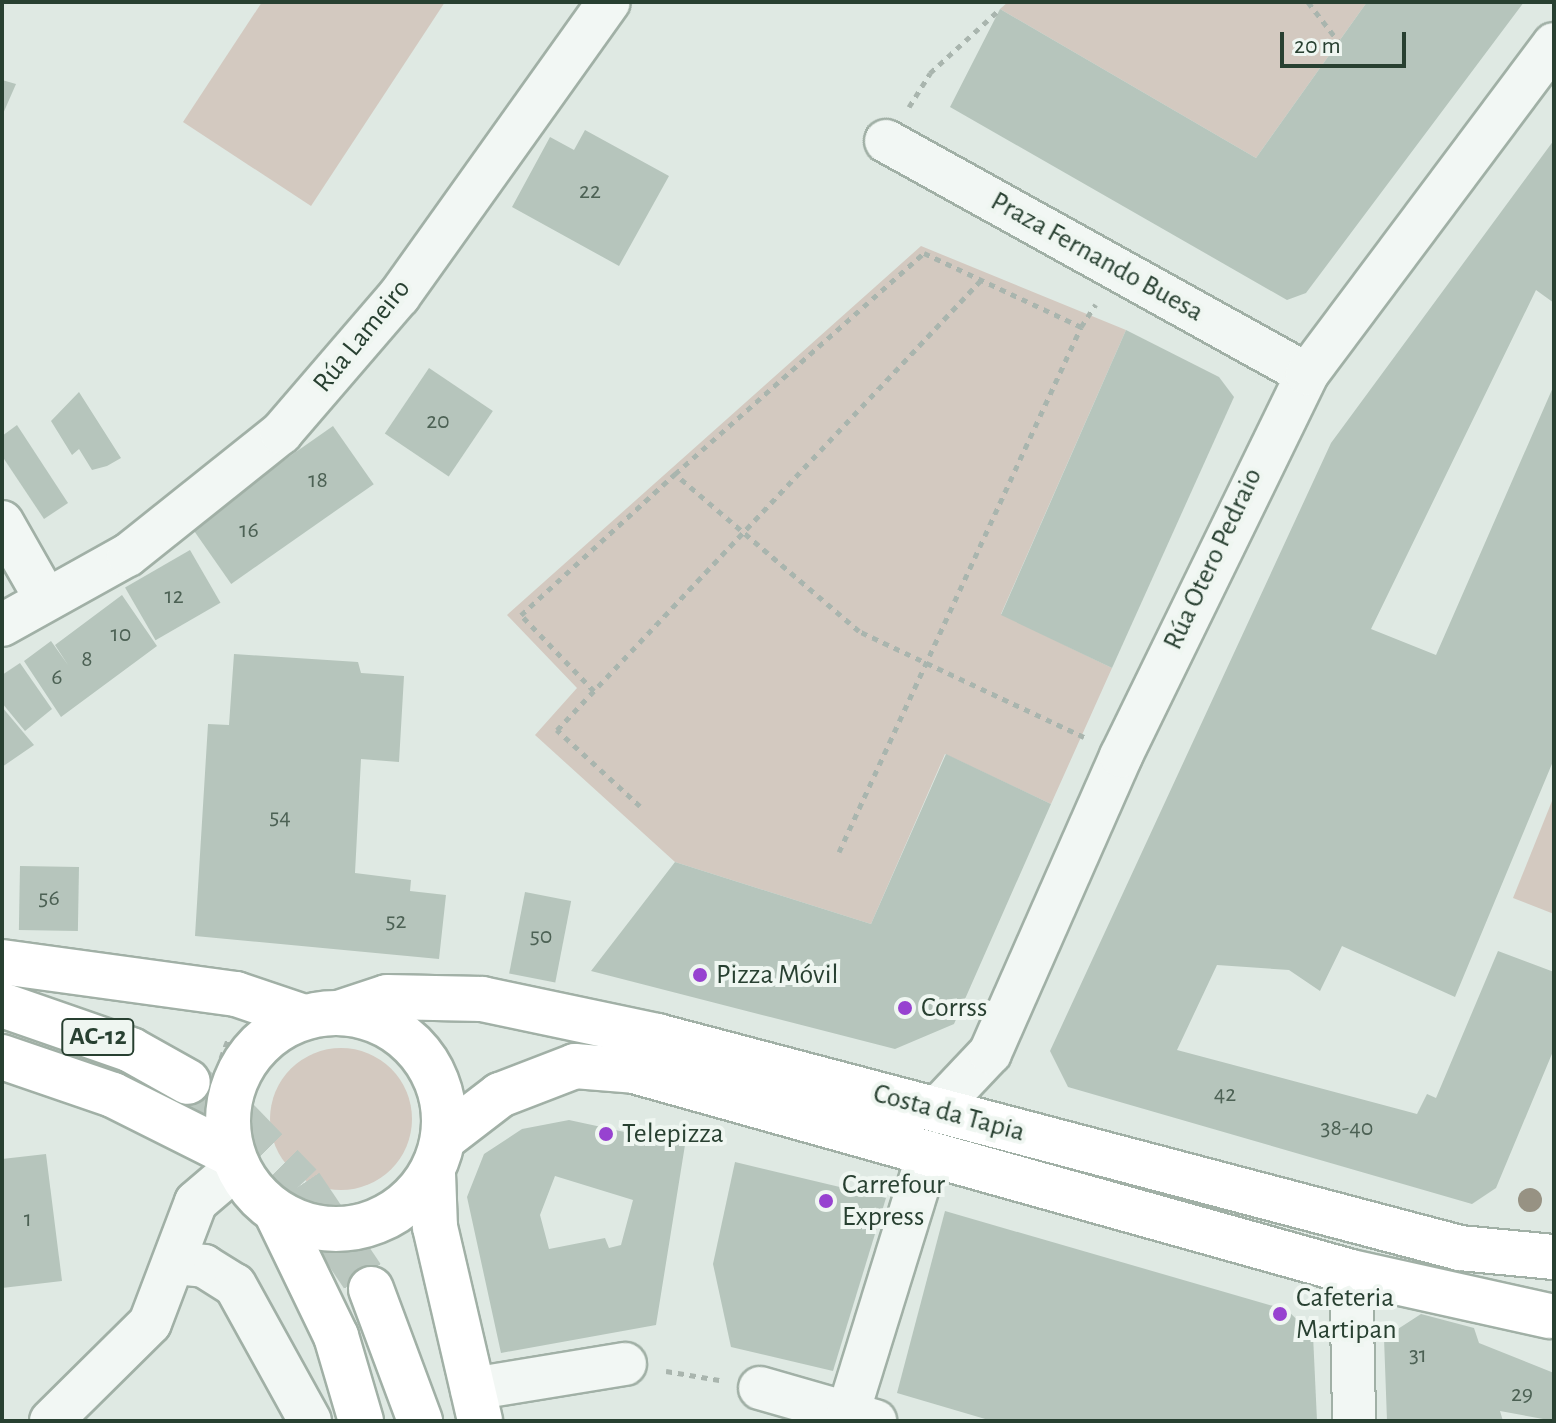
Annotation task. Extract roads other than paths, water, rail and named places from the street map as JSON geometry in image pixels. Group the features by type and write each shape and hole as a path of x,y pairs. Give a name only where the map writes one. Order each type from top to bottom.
{"main road":[{"path":"2,962 236,994 399,1032 421,1053 437,1079 435,1227 476,1405"},
{"name":"Costa da Tapia","path":"323,1014 387,997 482,999 937,1109 1460,1248 1554,1257"},
{"name":"AC-12","path":"2,1005 131,1050 188,1082"},
{"path":"235,1161 229,1098 239,1071 256,1047 323,1014"},
{"path":"2,1057 113,1095 235,1161 276,1212 336,1336 361,1421"},
{"name":"Costa da Tapia","path":"438,1156 500,1095 575,1066 634,1071 1351,1272 1552,1318"},
{"path":"276,1212 309,1227 345,1230 380,1221 438,1156"},
{"path":"1351,1272 1383,1253 1460,1248"},
{"path":"1552,1318 1544,1291 1554,1263"},
{"path":"371,1289 420,1421"}],"street":[{"name":"Rúa Lameiro","path":"2,625 128,555 281,433 399,296 609,2"},
{"name":"Rúa Otero Pedraio","path":"937,1109 990,1053 1121,756 1267,442 1307,374 1554,44"},
{"name":"Praza Fernando Buesa","path":"886,141 1307,374"},
{"path":"2,522 46,599"},
{"name":"Costa da Tapia","path":"862,1417 929,1152"},
{"path":"51,1421 150,1323 177,1263 196,1202 235,1161"},
{"path":"177,1263 204,1266 235,1285 310,1421"},
{"path":"1351,1272 1354,1421"},
{"path":"476,1405 625,1364"},
{"path":"760,1388 862,1417"}],"tunnel":[{"path":"188,1082 236,1118 301,1185 371,1289"}],"place":[{"name":"Pizza Móvil","path":"700,975"},
{"name":"Corrss","path":"905,1008"},
{"name":"Telepizza","path":"606,1134"},
{"name":"Carrefour Express","path":"826,1201"},
{"name":"Cafeteria Martipan","path":"1280,1314"}]}
